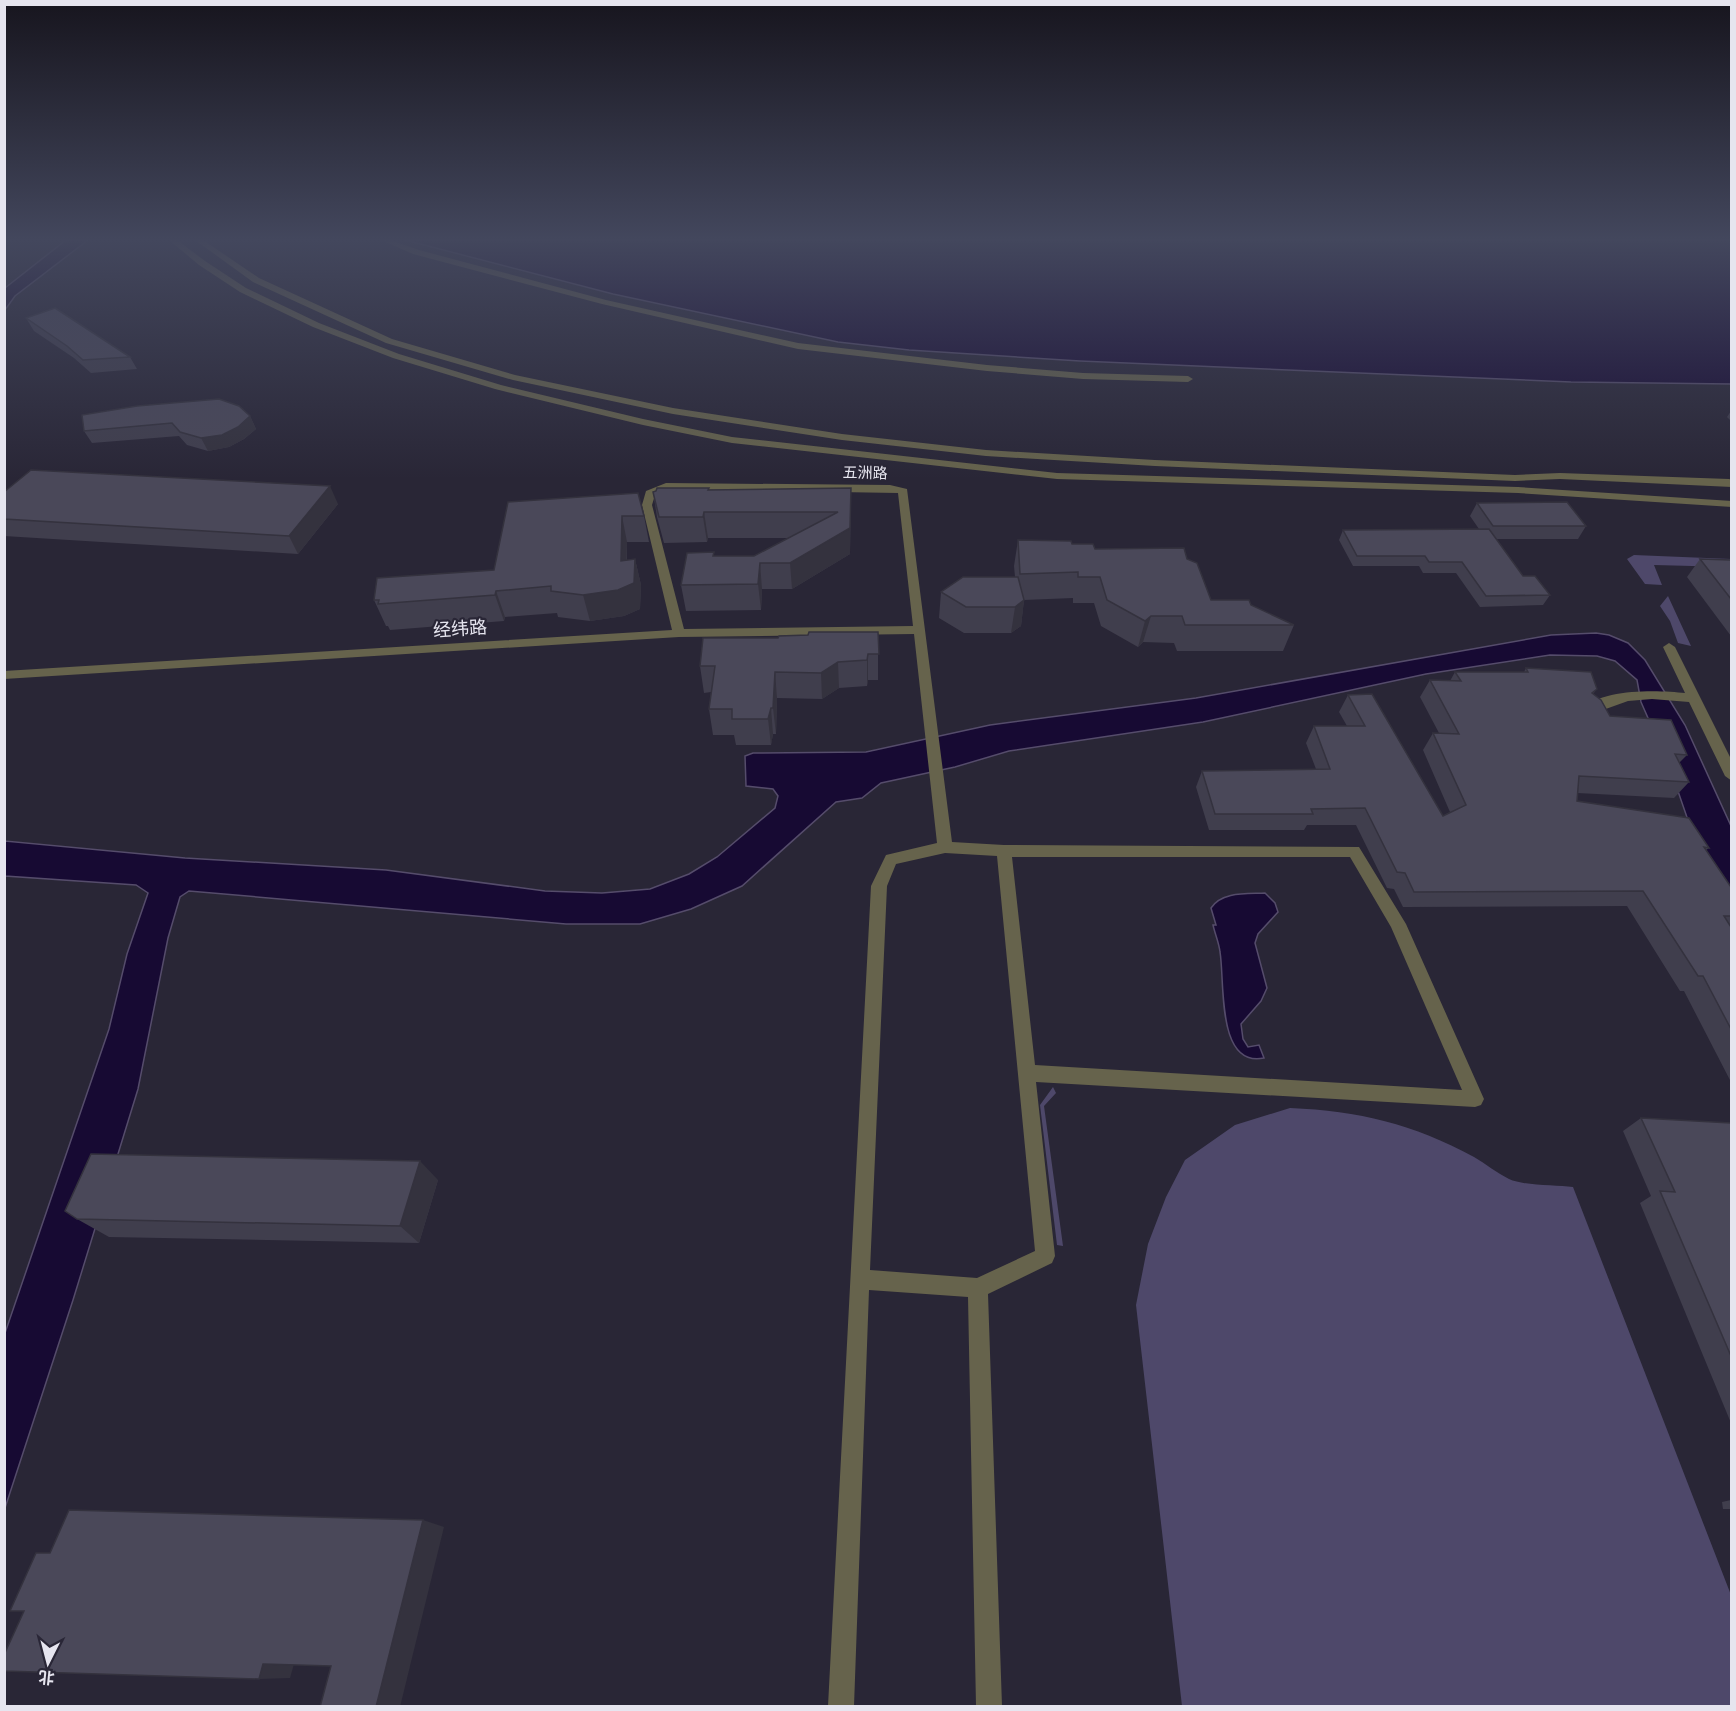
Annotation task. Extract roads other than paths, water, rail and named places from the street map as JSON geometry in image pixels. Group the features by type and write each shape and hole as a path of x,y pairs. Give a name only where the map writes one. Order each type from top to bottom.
{"street":[{"path":"305,320 396,356 498,387 643,423 732,440 1058,476 1518,490 1731,504"},
{"path":"343,320 389,341 513,377 673,411 842,437 986,453 1155,463 1515,478 1560,476 1718,481 1731,484"},
{"path":"683,320 798,346 987,368 1083,376 1188,379"},
{"name":"五洲路","path":"679,633 646,506 650,493 666,486 890,488 903,491 945,847"},
{"name":"经纬路","path":"4,675 679,633 918,630"},
{"path":"1669,647 1731,776"},
{"path":"1589,710 1614,698 1642,694 1694,698"},
{"path":"841,1707 859,1279 879,886 891,859 945,847 1004,851 1354,851 1398,924 1475,1099 1026,1072"},
{"path":"859,1279 978,1288 1044,1256 1004,851"},
{"path":"978,1288 989,1707"}]}
